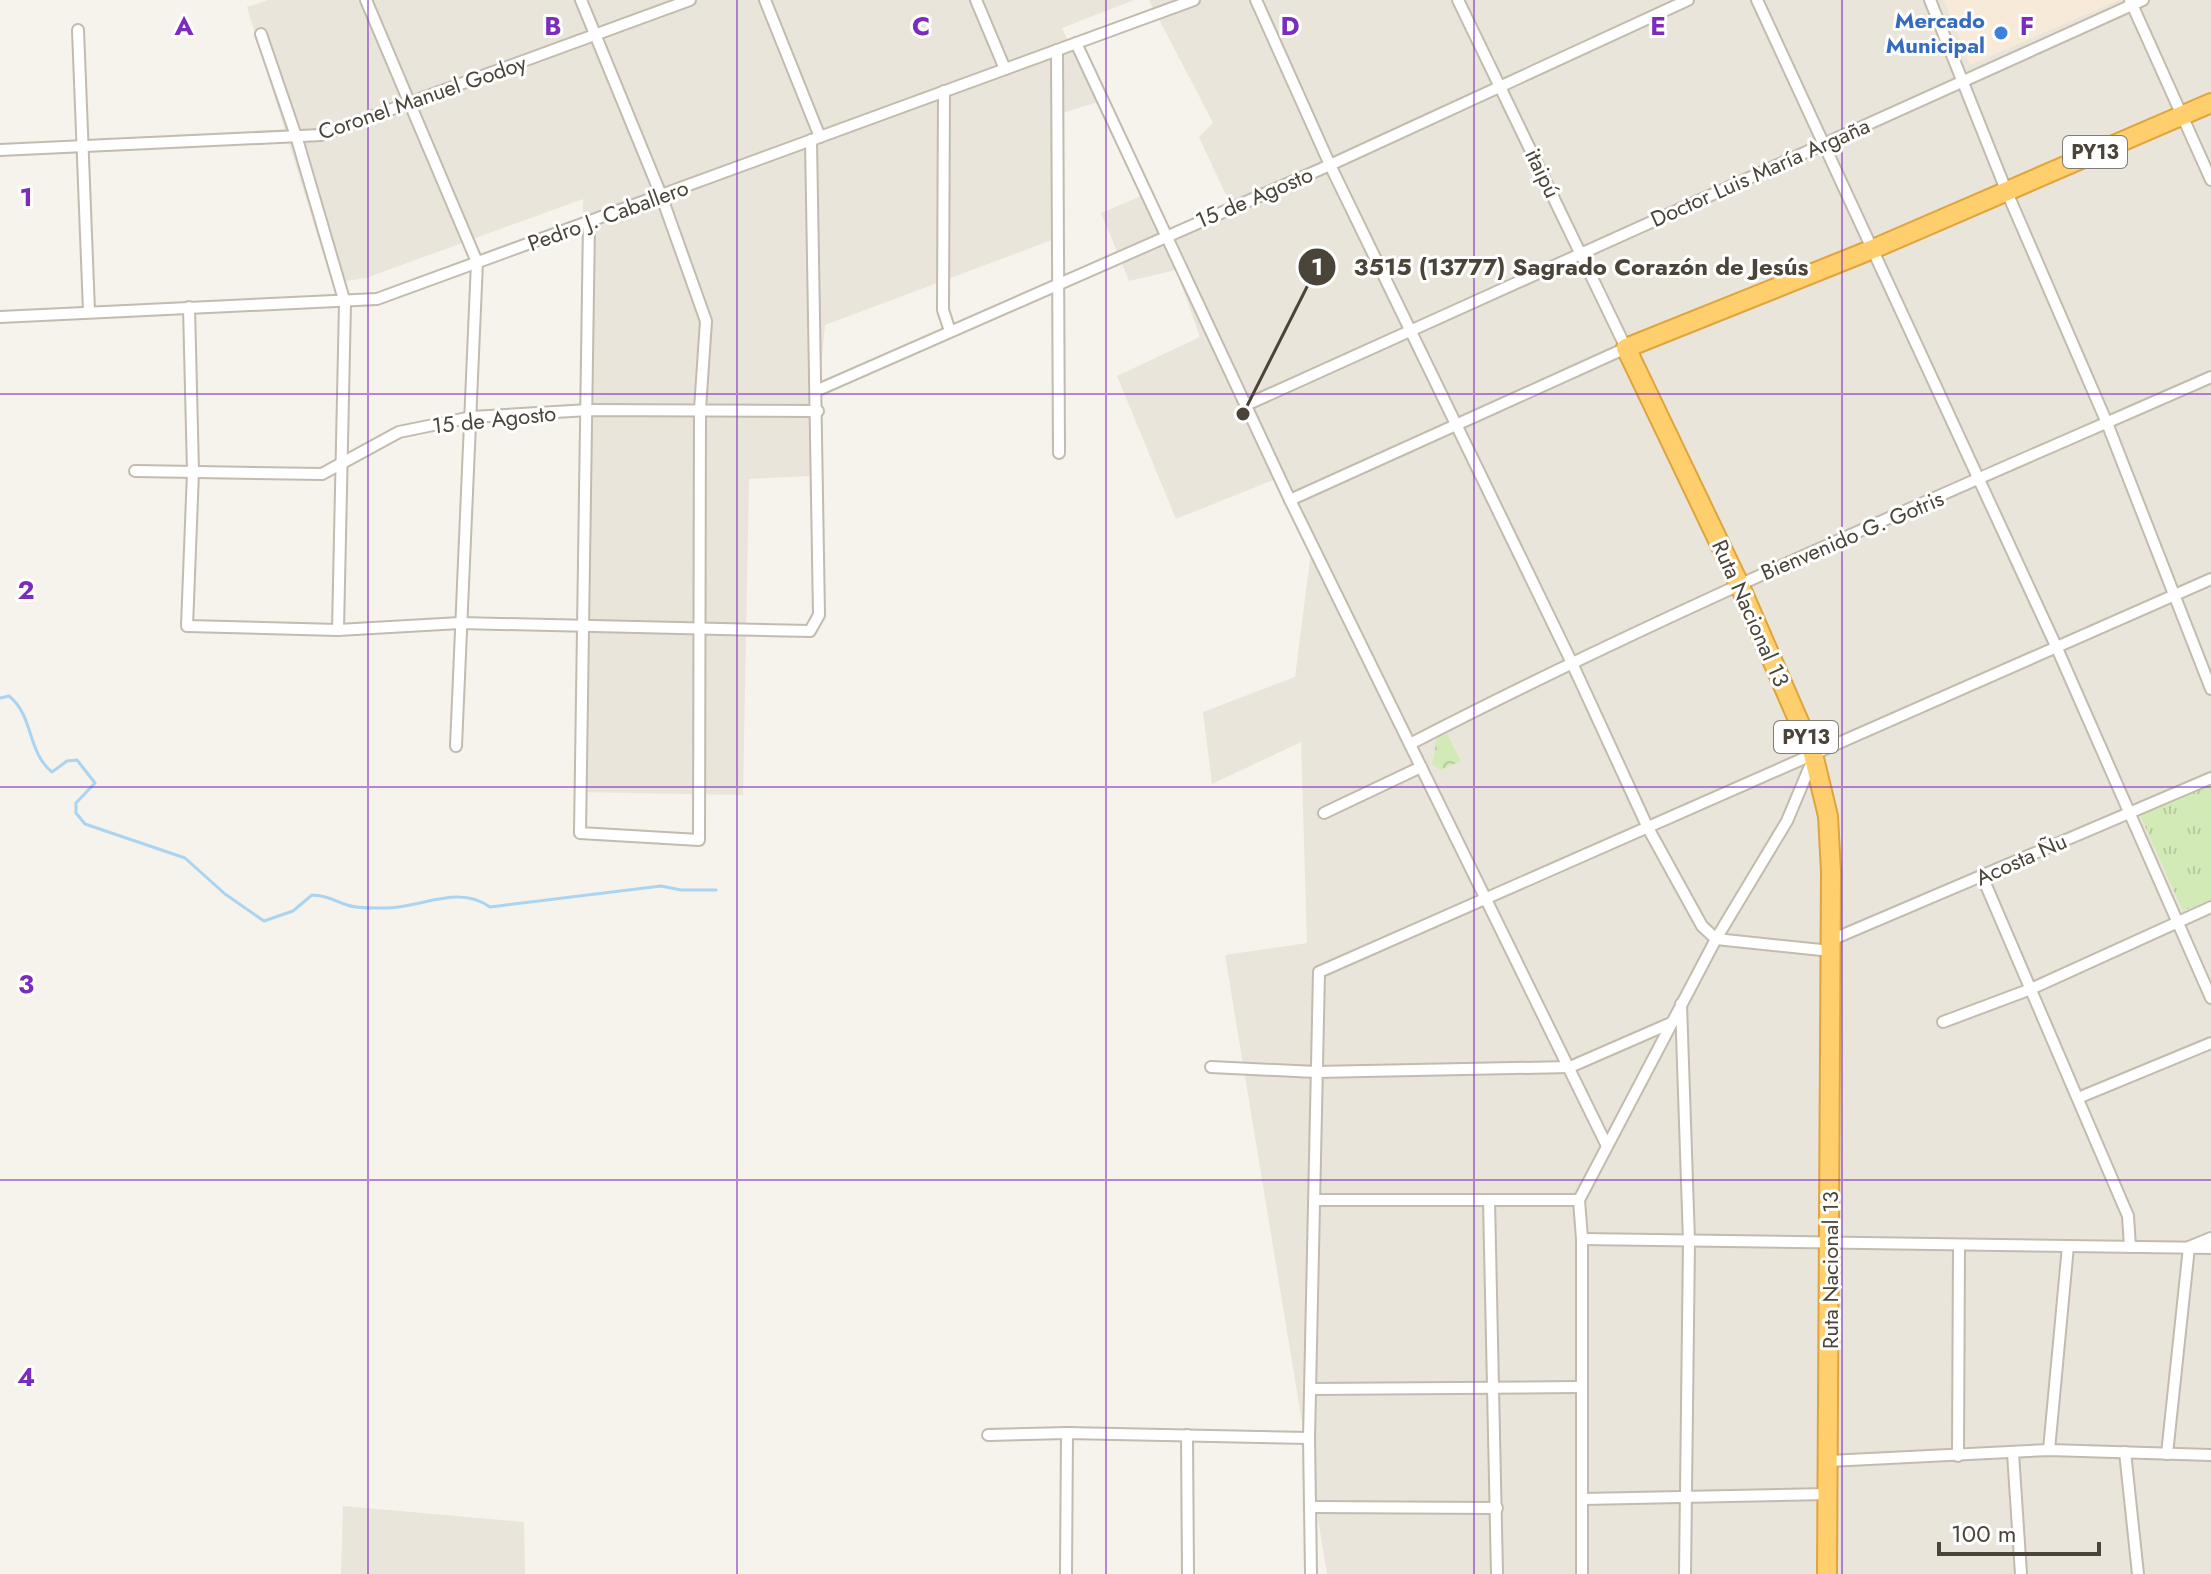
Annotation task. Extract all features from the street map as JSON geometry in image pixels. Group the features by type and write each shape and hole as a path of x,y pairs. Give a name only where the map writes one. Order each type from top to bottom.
{"highway":[{"name":"PY13","path":"1626,348 1873,249 2211,103"},
{"name":"Ruta Nacional 13","path":"1626,348 1739,584 1814,756 1828,816 1831,1243 1827,1574"}],"street":[{"path":"366,0 477,262 456,746"},
{"path":"581,0 661,195 706,321 700,409 699,840 580,833 589,410 589,222"},
{"name":"Coronel Manuel Godoy","path":"0,150 297,139 321,135 411,105 690,0"},
{"path":"189,307 193,472 187,626 338,630 460,623 810,631 819,615 816,139 765,0"},
{"path":"976,0 1005,69"},
{"name":"Pedro J. Caballero","path":"0,317 345,303 377,299 1194,0"},
{"path":"1256,0 1330,165 1571,661 1648,828 1702,926 1716,939"},
{"name":"itaipú","path":"1458,0 1626,348"},
{"name":"15 de Agosto","path":"818,390 1330,165 1688,0"},
{"path":"1757,0 2056,646 2211,998"},
{"path":"1930,0 2006,190 2107,423 2211,689"},
{"path":"2135,2 2211,180"},
{"name":"Doctor Luis María Argaña","path":"1246,405 2135,2"},
{"path":"78,30 89,311"},
{"path":"261,34 297,139 345,303 338,630"},
{"path":"1076,43 1290,500 1607,1146"},
{"path":"1057,50 1059,453"},
{"path":"944,91 943,310 950,331"},
{"path":"1290,500 1626,348"},
{"name":"Bienvenido G. Gotris","path":"1410,744 1571,661 1739,584 2211,377"},
{"name":"15 de Agosto","path":"135,471 322,474 399,432 472,417 589,410 818,411"},
{"path":"1311,1574 1309,1438 1319,972 1485,896 1814,756 2211,579"},
{"path":"1582,1574 1582,1239 1579,1200 1716,939 1787,821 1814,756"},
{"path":"1324,813 1421,767"},
{"name":"Acosta Ñu","path":"1716,939 1831,946 2129,811 2211,778"},
{"path":"1982,876 2128,1216 2130,1247"},
{"path":"1943,1022 2031,989 2211,907"},
{"path":"1681,1003 1689,1241 1685,1574"},
{"path":"1211,1067 1316,1072 1570,1067 1671,1023"},
{"path":"2078,1098 2211,1043"},
{"path":"1316,1200 1579,1200"},
{"path":"1489,1200 1496,1388 1497,1574"},
{"path":"2189,1247 2211,1238"},
{"path":"1582,1239 2211,1248"},
{"path":"1958,1456 1959,1245"},
{"path":"2049,1450 2068,1246"},
{"path":"2167,1454 2189,1247"},
{"path":"1310,1389 1580,1387"},
{"path":"988,1435 1067,1433 1309,1438"},
{"path":"1066,1574 1067,1433"},
{"path":"1187,1435 1188,1574"},
{"path":"1829,1461 2049,1450 2211,1455"},
{"path":"2125,1452 2138,1574"},
{"path":"2013,1453 2021,1574"},
{"path":"1583,1499 1828,1494"},
{"path":"1310,1507 1497,1508"}],"shaded area":[{"path":"268,0 1134,0 1062,28 1098,102 1053,116 1052,240 825,325 811,476 749,479 743,795 575,792 583,199 366,278 332,283 247,7"},
{"path":"1149,0 2211,0 2211,1574 1327,1574 1225,955 1307,943 1301,742 1212,784 1203,712 1295,677 1311,552 1278,478 1176,519 1117,376 1200,337 1176,270 1129,281 1101,213 1146,194 1163,232 1232,208 1199,137 1213,123"},
{"name":"Mercado Municipal","path":"1944,0 2119,0 1970,65"},
{"path":"343,1506 524,1522 525,1574 341,1574"}],"green space":[{"path":"1447,734 1461,761 1441,770 1432,764 1437,738"},
{"path":"2211,785 2211,899 2183,911 2140,815"}],"waterway":[{"path":"0,698 9,696 17,704 38,754 52,772 67,761 77,760 95,783 76,803 76,813 85,824 185,858 225,894 264,921 293,911 312,895 361,908 399,907 452,897 478,900 490,907 661,886 681,890 716,890"}],"place":[{"name":"Mercado Municipal","path":"2001,33"},
{"name":"3515 (13777) Sagrado Corazón de Jesús","path":"1243,414"}]}
